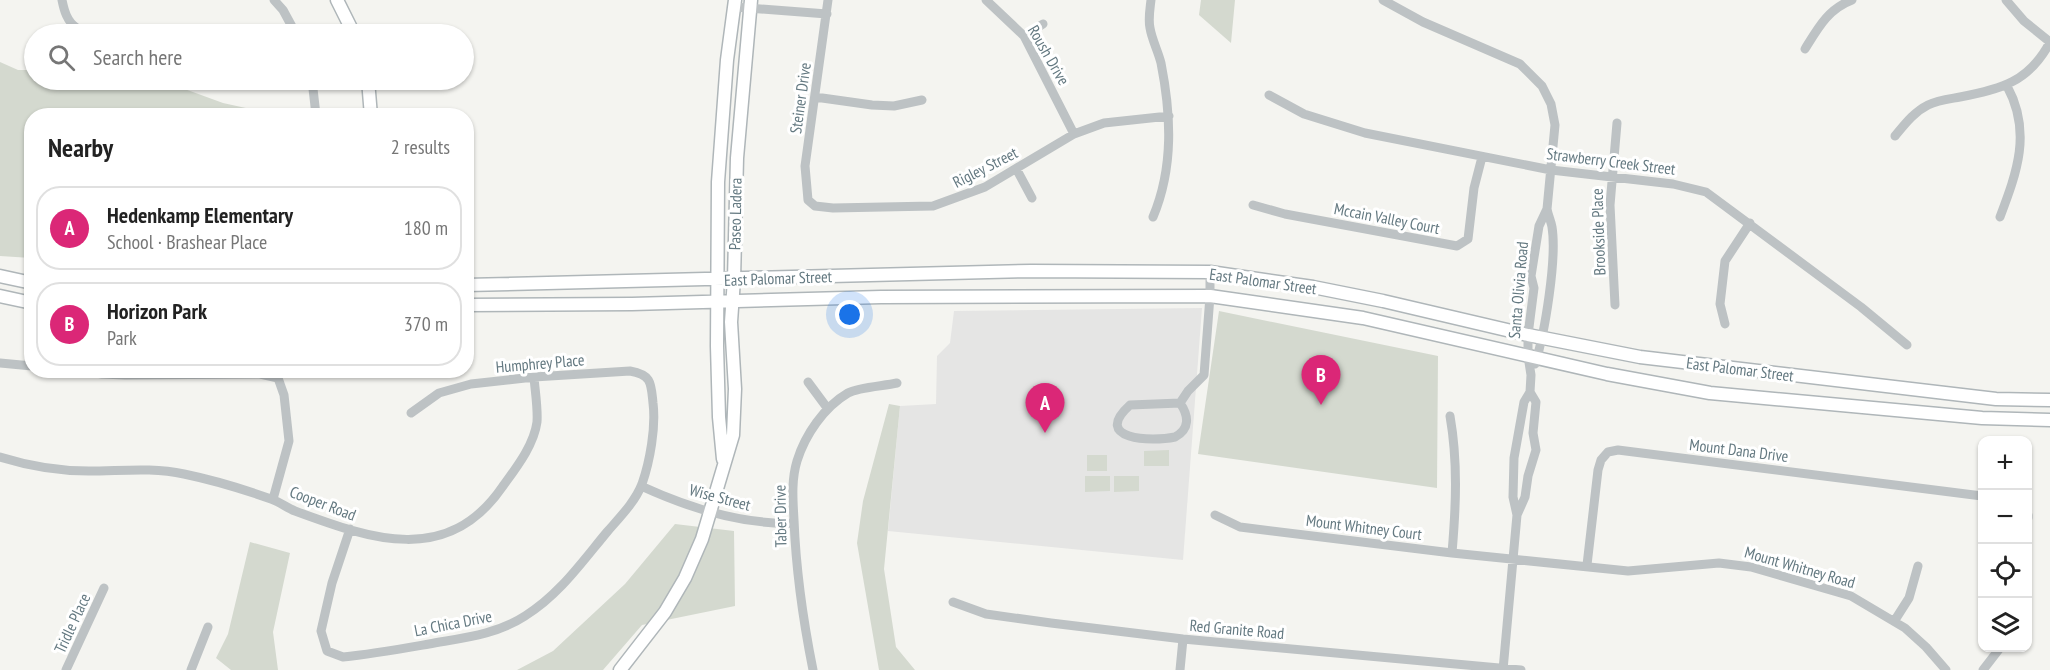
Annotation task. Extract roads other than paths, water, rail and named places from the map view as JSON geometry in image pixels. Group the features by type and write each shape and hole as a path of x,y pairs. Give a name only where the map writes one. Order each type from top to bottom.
{"main road":[{"path":"337,0 349,24"},
{"name":"Paseo Ladera","path":"723,463 719,417 716,302 720,144 734,4"},
{"name":"Paseo Ladera","path":"620,670 665,612 685,578 702,539 733,435 735,389 732,357 732,301 736,158 751,4"},
{"path":"369,90 370,108"},
{"name":"East Palomar Street","path":"474,285 1019,272 1210,272 1314,287 1541,338 1640,357 1996,399 2050,400"},
{"path":"0,276 24,281"},
{"path":"0,296 24,301"},
{"name":"East Palomar Street","path":"474,305 881,297 1210,296 1363,318 1607,374 1710,393 1982,418 2050,420"}],"street":[{"path":"62,0 66,16 73,24"},
{"path":"274,0 291,24"},
{"name":"Steiner Drive","path":"808,200 806,166 828,0"},
{"name":"Roush Drive","path":"986,0 1024,36 1074,134"},
{"path":"1150,0 1149,26 1160,59 1169,116 1169,150 1165,180 1153,217"},
{"name":"Santa Olivia Road","path":"1383,0 1433,26 1512,59 1535,77 1551,104 1555,125 1547,209 1539,226 1531,276 1534,288 1528,335 1533,357 1532,375 1530,392 1524,402 1514,458 1513,497 1517,515"},
{"path":"1805,49 1828,14 1852,0"},
{"path":"1895,136 1912,116 1929,105 2007,86 2035,64 2050,42 2024,21 2006,0"},
{"path":"734,4 751,4 827,14"},
{"path":"1024,36 1043,24"},
{"path":"2000,218 2015,178 2021,143 2018,111 2007,86"},
{"path":"313,90 315,108"},
{"name":"Strawberry Creek Street","path":"1269,95 1298,111 1358,132 1551,170 1673,184 1699,190 1714,196 1861,307 1906,345"},
{"path":"815,97 894,106 922,100"},
{"name":"Rigley Street","path":"808,200 815,206 833,208 933,206 986,188 1074,134 1104,123 1169,116"},
{"name":"Brookside Place","path":"1615,305 1610,206 1617,123"},
{"name":"Mccain Valley Court","path":"1253,205 1285,214 1457,246 1468,238 1474,188 1482,157"},
{"path":"1017,170 1032,198"},
{"name":"Santa Olivia Road","path":"1533,357 1541,338 1550,282 1552,229 1547,209"},
{"path":"1725,324 1720,304 1725,261 1750,223"},
{"path":"1180,403 1186,412 1186,428 1175,437 1130,438 1123,434 1117,423 1119,414 1130,405 1180,403 1204,375 1210,272"},
{"path":"0,363 24,365"},
{"name":"Humphrey Place","path":"411,413 439,393 495,381 630,371 642,374"},
{"name":"La Chica Drive","path":"350,529 332,583 321,631 327,651 343,657 470,637 502,628 524,617 546,602 564,584 626,509 641,486 650,457 654,408 650,381 642,374"},
{"name":"Cooper Road","path":"0,457 57,470 148,470 177,473 273,499 292,510 350,529 392,540 414,541 446,532 475,517 498,494 530,442 537,422 534,377"},
{"path":"273,499 289,441 284,395 278,378"},
{"path":"808,382 828,409"},
{"name":"Taber Drive","path":"813,670 802,614 794,523 792,489 796,462 807,435 828,409 849,393 897,383"},
{"name":"Santa Olivia Road","path":"1503,669 1517,515 1525,497 1528,476 1536,450 1533,433 1536,402 1530,392"},
{"path":"1450,416 1455,447 1457,493 1452,553"},
{"name":"Mount Dana Drive","path":"1587,565 1598,470 1601,460 1608,452 1628,451 1978,495"},
{"name":"Wise Street","path":"641,486 670,499 744,521 773,524 794,523"},
{"name":"Mount Whitney Court","path":"1215,515 1240,527 1512,559"},
{"name":"Mount Whitney Road","path":"1512,559 1639,571 1699,563 1732,563 1751,567 1844,593 1895,620 1926,647 1946,670"},
{"path":"1895,620 1909,598 1918,566"},
{"name":"Tridle Place","path":"66,670 104,588"},
{"name":"Red Granite Road","path":"953,602 997,616 1183,639 1521,670"},
{"path":"191,670 208,627"},
{"path":"1180,670 1183,639"},
{"path":"1983,670 1997,652"}],"place":[{"name":"Horizon Park","path":"1321,405"},
{"name":"Hedenkamp Elementary","path":"1045,433"}]}
